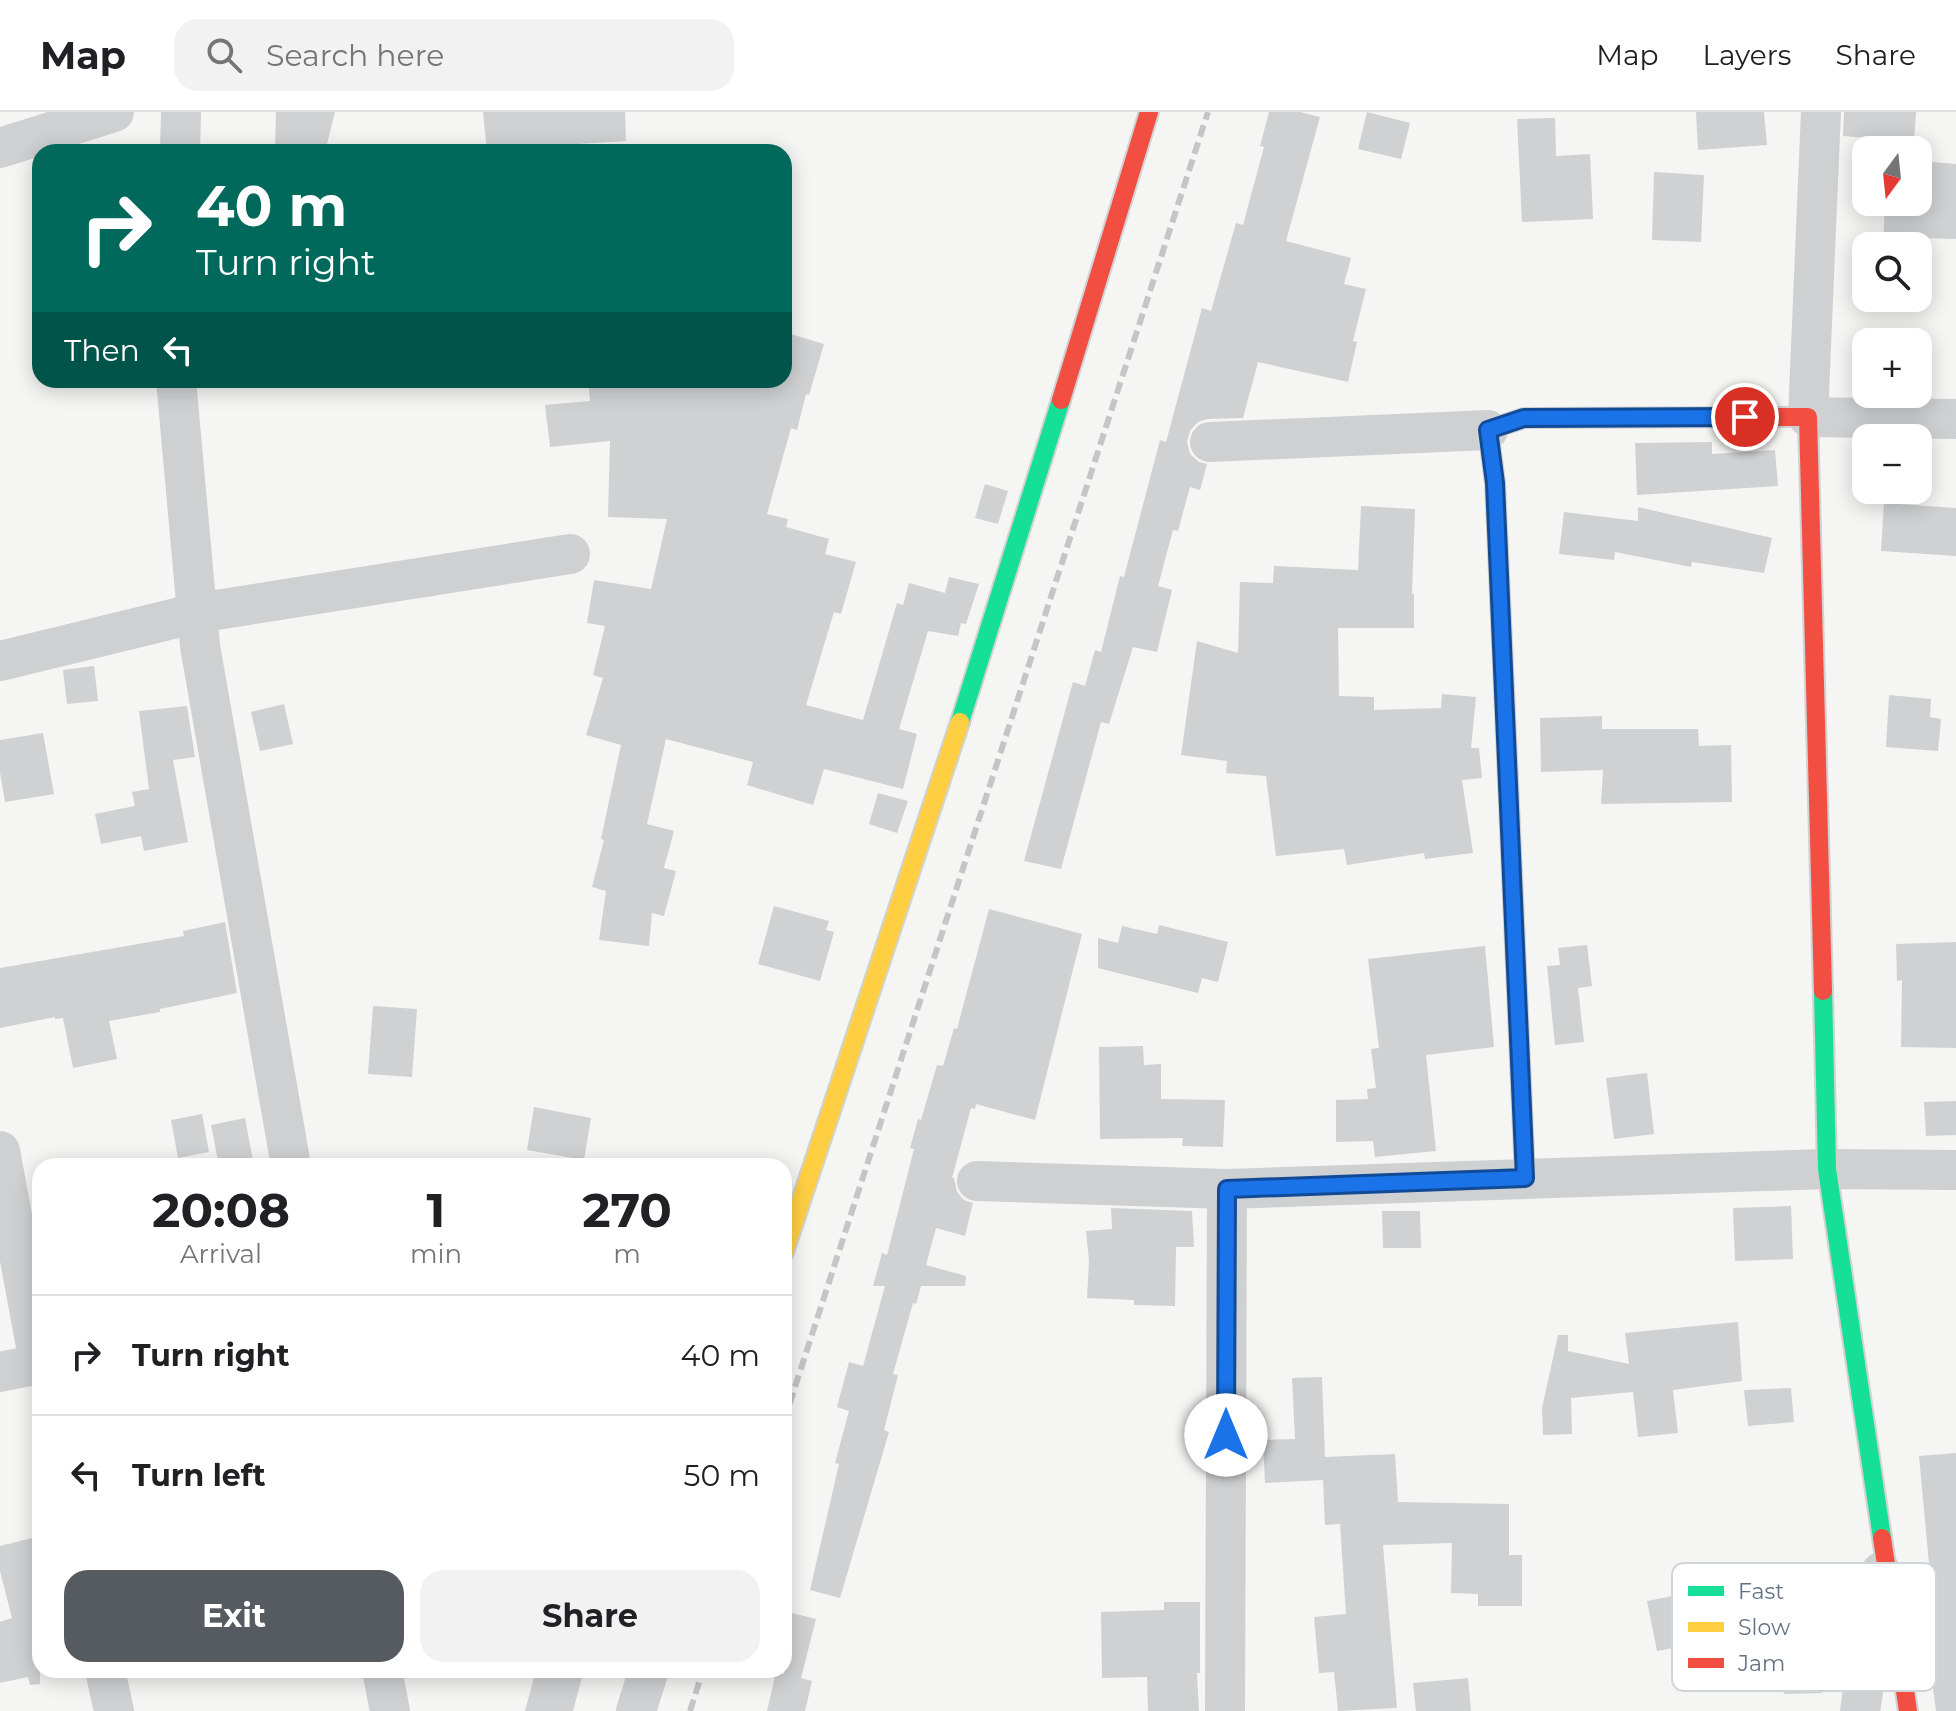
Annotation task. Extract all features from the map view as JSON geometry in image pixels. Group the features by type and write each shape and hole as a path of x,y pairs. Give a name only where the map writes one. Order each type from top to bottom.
{"street":[{"path":"0,148 114,112"},
{"path":"180,144 181,112"},
{"path":"792,1228 1010,569 1149,112"},
{"path":"1821,112 1808,417 1827,1169 1886,1563"},
{"path":"177,388 200,646 290,1158"},
{"path":"1210,442 1488,430 1524,418 1956,419"},
{"path":"1488,430 1495,499 1525,1178"},
{"path":"0,661 197,613 570,554"},
{"path":"0,1151 32,1322"},
{"path":"977,1181 1227,1189 1827,1169 1956,1170"},
{"path":"1225,1711 1227,1189"},
{"path":"0,1372 32,1366"},
{"path":"1882,1563 1884,1548"},
{"path":"107,1678 114,1711"},
{"path":"384,1678 390,1711"},
{"path":"636,1711 646,1678"},
{"path":"1860,1711 1863,1691"},
{"path":"1905,1691 1908,1711"}],"building":[{"path":"276,112 335,112 327,144 275,144"},
{"path":"483,112 625,112 626,141 486,144"},
{"path":"1269,112 1300,112 1320,117 1286,241 1351,258 1344,284 1366,289 1353,341 1357,342 1348,382 1258,362 1243,418 1208,419 1198,422 1190,431 1187,442 1190,454 1207,464 1200,490 1190,487 1178,531 1173,530 1158,586 1172,590 1157,652 1133,647 1109,724 1101,722 1061,869 1024,861 1073,682 1085,686 1095,650 1101,652 1160,440 1166,442 1202,308 1211,311 1236,223 1243,225 1264,147 1260,146"},
{"path":"1367,112 1410,123 1401,159 1358,149"},
{"path":"1696,112 1764,112 1767,145 1698,150"},
{"path":"1844,112 1916,112 1914,136 1843,136"},
{"path":"1555,118 1556,156 1590,154 1593,219 1522,222 1517,119"},
{"path":"1932,162 1956,164 1956,239 1932,238 1932,232 1884,232 1884,216 1932,216"},
{"path":"1654,172 1704,175 1701,242 1652,240"},
{"path":"792,334 824,344 797,430 791,428 767,514 788,519 786,527 829,539 825,554 856,562 841,614 834,612 806,705 863,720 897,603 903,605 909,583 945,593 949,577 979,584 966,624 961,623 958,636 928,631 899,729 917,734 903,789 824,769 813,805 747,785 753,762 666,739 647,824 674,831 664,868 676,871 664,916 652,913 649,946 599,940 606,891 592,887 621,745 586,735 603,678 593,675 605,626 587,623 594,580 651,589 667,519 608,517 610,441 550,447 545,405 590,401 589,388 792,388"},
{"path":"1712,442 1712,454 1775,450 1778,486 1637,495 1635,443"},
{"path":"985,484 1008,491 998,524 975,518"},
{"path":"1884,504 1956,508 1956,556 1881,551"},
{"path":"1361,506 1415,509 1414,628 1338,628 1339,696 1374,697 1374,710 1441,708 1442,694 1476,697 1471,748 1479,748 1482,778 1462,780 1473,853 1425,859 1424,853 1347,865 1344,849 1276,856 1266,776 1226,773 1227,761 1181,755 1197,641 1238,653 1240,582 1273,583 1274,566 1358,570"},
{"path":"1638,507 1772,538 1764,573 1692,562 1691,567 1615,552 1614,560 1559,554 1564,512 1638,521"},
{"path":"94,666 98,701 67,704 63,670"},
{"path":"1889,695 1931,699 1930,717 1941,719 1938,751 1886,747"},
{"path":"284,704 293,744 260,751 251,712"},
{"path":"187,706 195,757 173,760 188,842 144,851 141,836 101,844 95,814 135,806 132,792 149,789 139,711"},
{"path":"1602,716 1602,729 1698,729 1699,746 1731,745 1732,802 1601,804 1603,770 1541,772 1540,718"},
{"path":"43,733 54,794 5,802 0,773 0,740"},
{"path":"878,793 908,801 897,833 869,824"},
{"path":"774,906 829,921 826,930 834,932 820,981 758,964"},
{"path":"989,909 1082,934 1035,1120 976,1104 975,1109 971,1108 952,1178 957,1192 964,1200 973,1203 965,1236 936,1228 926,1265 966,1276 965,1286 921,1286 916,1304 913,1303 893,1374 898,1375 884,1430 889,1432 840,1598 810,1590 839,1464 835,1463 849,1411 837,1407 849,1362 863,1366 885,1286 873,1286 882,1253 887,1255 914,1149 910,1148 937,1065 943,1066 954,1028 957,1029"},
{"path":"225,922 237,993 109,1021 117,1059 73,1068 63,1018 0,1028 0,968 184,936 183,931"},
{"path":"1159,925 1228,942 1218,982 1202,978 1198,993 1098,968 1098,938 1118,943 1122,926 1157,934"},
{"path":"1956,942 1956,1048 1901,1047 1902,980 1897,981 1896,944"},
{"path":"1587,945 1592,986 1578,988 1584,1042 1555,1045 1547,966 1560,965 1558,948"},
{"path":"1485,946 1494,1047 1426,1055 1436,1151 1375,1157 1373,1141 1336,1142 1336,1100 1368,1099 1367,1089 1376,1088 1371,1049 1379,1048 1368,959"},
{"path":"373,1006 417,1009 412,1077 368,1074"},
{"path":"1143,1046 1144,1065 1161,1064 1161,1099 1225,1100 1223,1147 1182,1146 1183,1138 1100,1139 1099,1047"},
{"path":"1647,1073 1654,1134 1614,1139 1606,1078"},
{"path":"1956,1101 1956,1135 1926,1136 1924,1102"},
{"path":"534,1107 591,1118 584,1158 527,1150"},
{"path":"202,1114 209,1152 178,1158 171,1120"},
{"path":"245,1118 252,1158 217,1158 211,1125"},
{"path":"1791,1206 1793,1259 1735,1261 1733,1208"},
{"path":"1111,1208 1192,1211 1194,1247 1176,1247 1175,1306 1134,1305 1134,1300 1087,1298 1089,1261 1086,1231 1112,1229"},
{"path":"1382,1211 1420,1211 1421,1248 1383,1248"},
{"path":"1738,1322 1742,1381 1673,1390 1678,1433 1638,1437 1633,1392 1571,1398 1572,1434 1543,1435 1542,1408 1558,1335 1568,1335 1568,1351 1629,1364 1625,1333"},
{"path":"1322,1377 1325,1457 1395,1454 1398,1502 1509,1504 1509,1555 1522,1555 1522,1606 1478,1606 1478,1594 1451,1593 1452,1543 1383,1545 1397,1708 1338,1711 1334,1672 1319,1673 1314,1617 1346,1614 1340,1524 1325,1525 1323,1480 1265,1483 1263,1440 1295,1439 1292,1378"},
{"path":"1791,1388 1794,1422 1748,1426 1744,1390"},
{"path":"1956,1453 1956,1711 1936,1711 1933,1691 1936,1691 1936,1563 1929,1563 1919,1456"},
{"path":"32,1538 32,1678 40,1678 40,1684 30,1685 28,1677 0,1683 0,1622 12,1618 0,1571 0,1546"},
{"path":"1672,1596 1672,1648 1657,1651 1647,1601"},
{"path":"1164,1602 1200,1602 1199,1711 1148,1711 1147,1677 1102,1678 1101,1612 1164,1610"},
{"path":"792,1613 816,1619 801,1678 812,1681 805,1711 767,1711 775,1678 792,1678"},
{"path":"534,1678 582,1678 573,1711 525,1711"},
{"path":"1468,1678 1471,1711 1416,1711 1413,1683"},
{"path":"1784,1691 1822,1691 1822,1693 1784,1694"}],"railway":[{"path":"792,1396 1208,112"},
{"path":"690,1711 700,1678"}],"traffic: fast":[{"path":"960,722 1061,400"},
{"path":"1508,780 1495,483 1488,430 1524,418 1778,417"},
{"path":"1823,991 1827,1169 1882,1538"}],"traffic: slow":[{"path":"792,1228 960,722"}],"traffic: jam":[{"path":"1061,400 1149,112"},
{"path":"1778,417 1808,417 1823,991"},
{"path":"1508,780 1525,1178"},
{"path":"1882,1538 1886,1563"},
{"path":"1905,1691 1908,1711"}],"route":[{"path":"1226,1435 1227,1189 1525,1178 1495,483 1488,430 1524,418 1745,417"}]}
